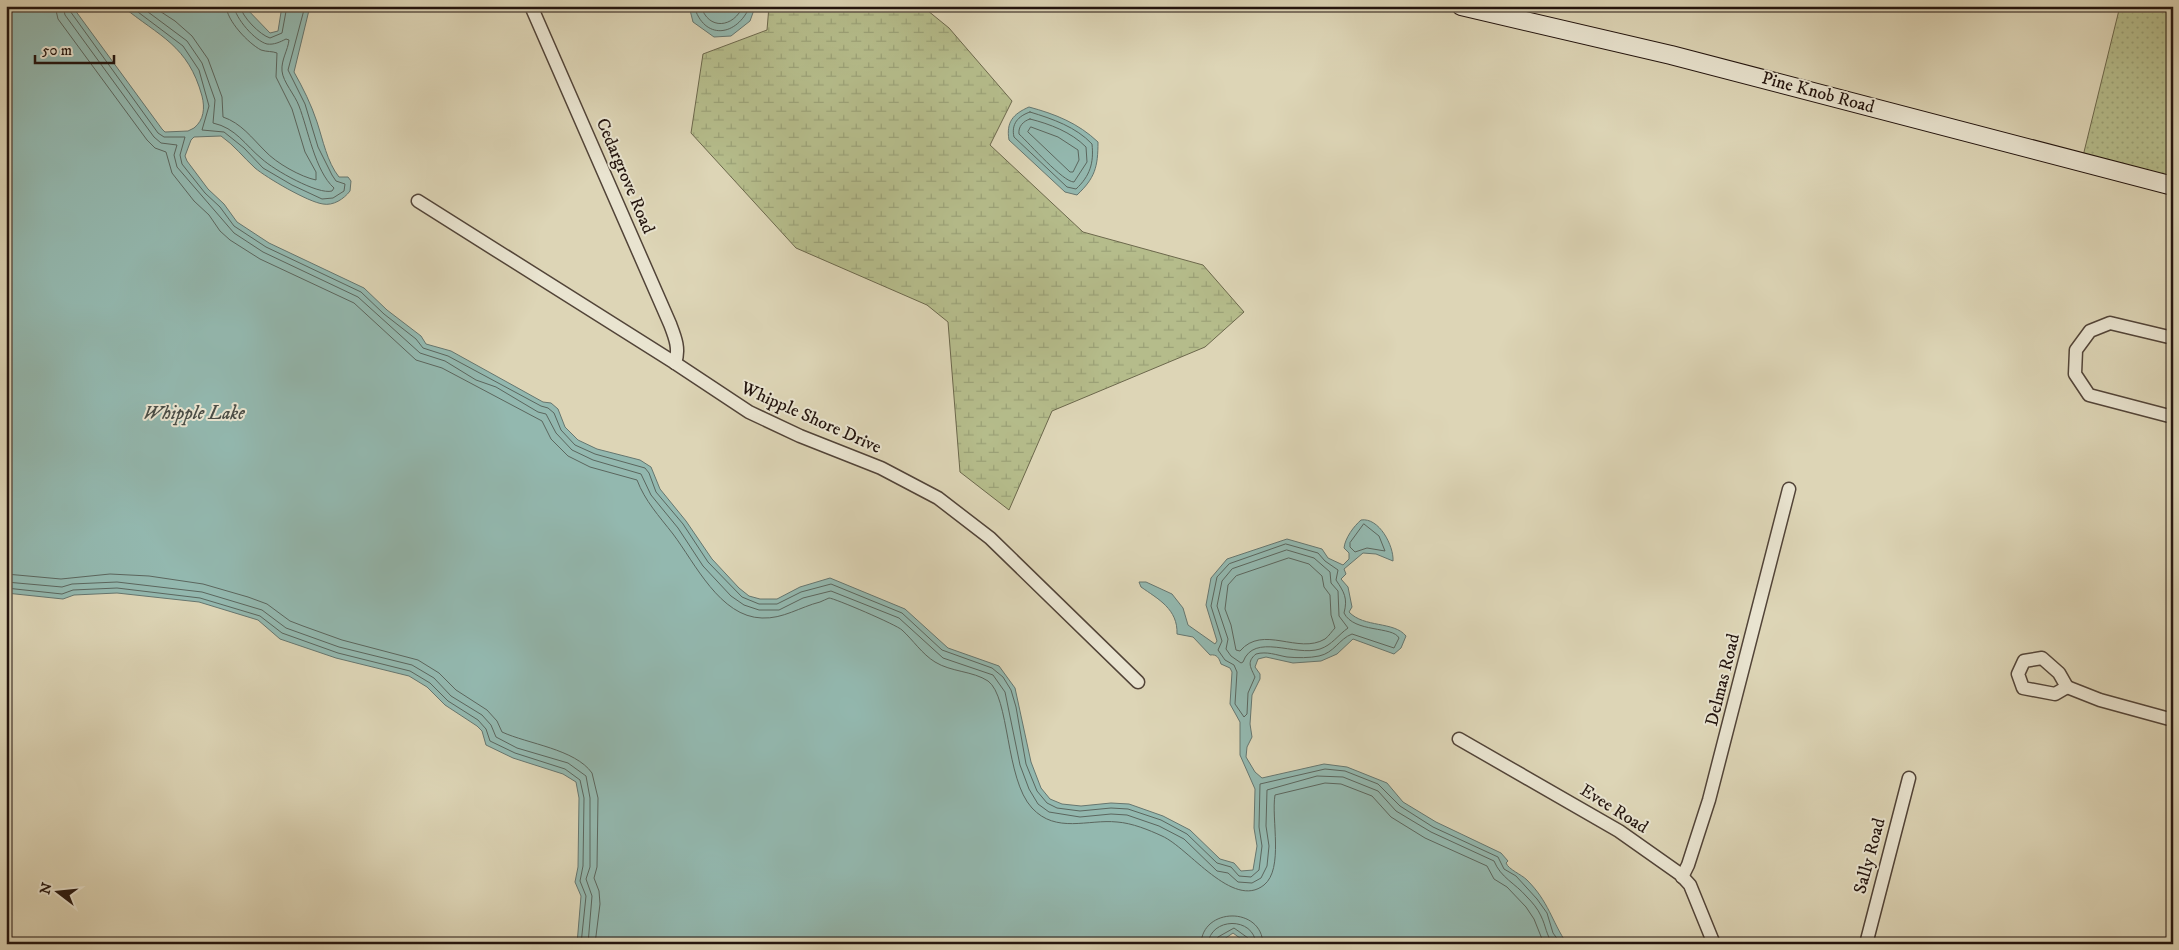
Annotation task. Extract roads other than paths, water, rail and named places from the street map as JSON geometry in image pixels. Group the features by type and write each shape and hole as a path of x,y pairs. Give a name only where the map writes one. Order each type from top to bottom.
{"street":[{"name":"Cedargrove Road","path":"531,6 670,324 677,345 678,355 675,362"},
{"name":"Pine Knob Road","path":"1461,6 1671,55 2173,186"},
{"name":"Whipple Shore Drive","path":"418,201 675,362 749,412 800,436 881,468 938,498 990,538 1138,682"},
{"path":"2173,338 2110,323 2090,331 2076,350 2075,374 2089,395 2173,417"},
{"name":"Delmas Road","path":"1682,877 1694,850 1714,781 1789,489"},
{"path":"2067,687 2100,700 2173,720"},
{"name":"Evee Road","path":"1459,739 1619,831 1682,877 1690,885 1714,944"},
{"name":"Sally Road","path":"1866,944 1909,778"}],"water":[{"name":"Whipple Lake","path":"6,6 72,6 165,132 188,131 194,128 203,114 202,96 196,79 181,53 122,6 244,6 270,33 278,31 282,6 310,6 294,72 312,109 331,165 339,177 348,177 351,181 350,191 345,197 334,203 323,204 316,202 288,189 255,168 221,136 194,137 185,156 187,161 208,189 224,204 237,222 269,243 364,288 387,310 421,336 426,344 451,351 543,402 551,403 558,409 565,427 578,440 597,449 640,460 651,467 660,489 686,521 712,559 749,596 760,599 777,599 800,587 830,578 905,609 948,648 999,666 1015,688 1031,762 1041,788 1050,799 1062,804 1081,806 1111,803 1129,804 1163,816 1190,830 1220,859 1234,863 1241,871 1253,870 1257,846 1254,828 1255,789 1240,755 1240,722 1230,704 1232,672 1230,668 1221,664 1216,656 1210,655 1193,637 1177,634 1171,611 1141,587 1139,582 1146,582 1172,594 1183,608 1188,625 1215,644 1217,641 1206,605 1211,578 1227,559 1287,539 1322,549 1328,558 1343,565 1349,559 1349,553 1344,548 1346,540 1353,529 1361,520 1368,520 1374,523 1388,541 1393,561 1376,554 1363,553 1344,569 1346,574 1341,579 1348,587 1352,607 1349,612 1363,620 1401,631 1406,636 1401,648 1394,654 1353,639 1337,654 1321,661 1293,663 1266,657 1258,659 1255,667 1260,674 1260,679 1252,695 1250,724 1252,737 1247,747 1246,757 1255,772 1262,778 1324,764 1347,767 1387,783 1403,802 1436,822 1501,853 1508,861 1506,863 1512,870 1527,880 1540,896 1567,944 1248,944 1233,933 1217,944 577,944 581,896 575,882 578,867 579,798 576,782 563,774 513,758 486,745 482,731 477,726 445,705 427,687 409,676 336,658 280,639 258,620 199,602 117,593 74,595 63,599 6,593"},
{"path":"689,6 755,7 750,21 731,36 714,37 693,22"},
{"path":"1029,107 1066,120 1098,142 1094,172 1088,183 1077,195 1065,192 1009,140 1008,134 1012,119"}]}
